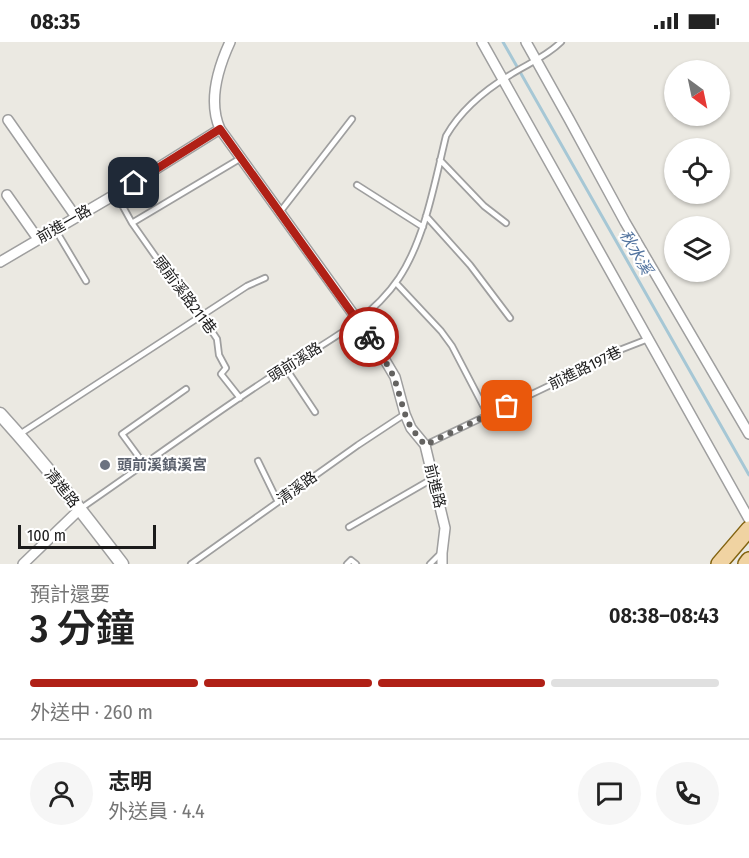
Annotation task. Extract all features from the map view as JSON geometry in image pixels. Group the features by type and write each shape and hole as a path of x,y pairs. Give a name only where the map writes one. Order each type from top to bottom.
{"main road":[{"path":"719,564 749,529"},
{"path":"746,564 749,560"}],"street":[{"name":"前進路","path":"230,42 221,63 214,104 220,129 379,350 394,377 411,428 425,445 445,528 442,564"},
{"path":"482,42 507,77 648,339 749,519"},
{"path":"526,42 539,59 624,222 749,434"},
{"path":"8,120 76,217"},
{"name":"前進一路","path":"0,262 116,194 220,129"},
{"path":"6,195 38,239"},
{"name":"清進路","path":"0,414 80,509 122,564"},
{"name":"頭前溪路","path":"23,564 80,509"}],"lane":[{"path":"539,59 561,42"},
{"name":"頭前溪路","path":"80,509 285,367 358,322 390,291 410,259 423,227 446,136 459,115 507,77 539,59"},
{"path":"280,212 352,118"},
{"path":"440,160 484,206 506,224"},
{"path":"132,223 236,161"},
{"path":"357,185 423,227"},
{"name":"頭前溪路211巷","path":"116,194 132,223 219,342 219,355 226,368 222,374 240,398"},
{"path":"426,216 470,265 510,318"},
{"path":"55,229 86,281"},
{"path":"19,435 201,315 247,286 265,278"},
{"path":"396,283 452,346 488,415"},
{"name":"前進路197巷","path":"425,445 580,371 599,358 648,339"},
{"path":"285,367 315,412"},
{"path":"144,464 122,434 186,389"},
{"name":"清溪路","path":"191,564 405,414"},
{"path":"258,461 278,502"},
{"path":"349,527 432,479"},
{"path":"429,564 442,553"},
{"path":"347,564 351,560 356,564"}],"waterway":[{"name":"秋水溪","path":"503,42 749,475"}],"way so far":[{"path":"369,337 394,377 411,428 425,445 507,406"}],"place":[{"name":"頭前溪鎮溪宮","path":"105,465"}],"route":[{"path":"134,183 220,129 369,337"}]}
